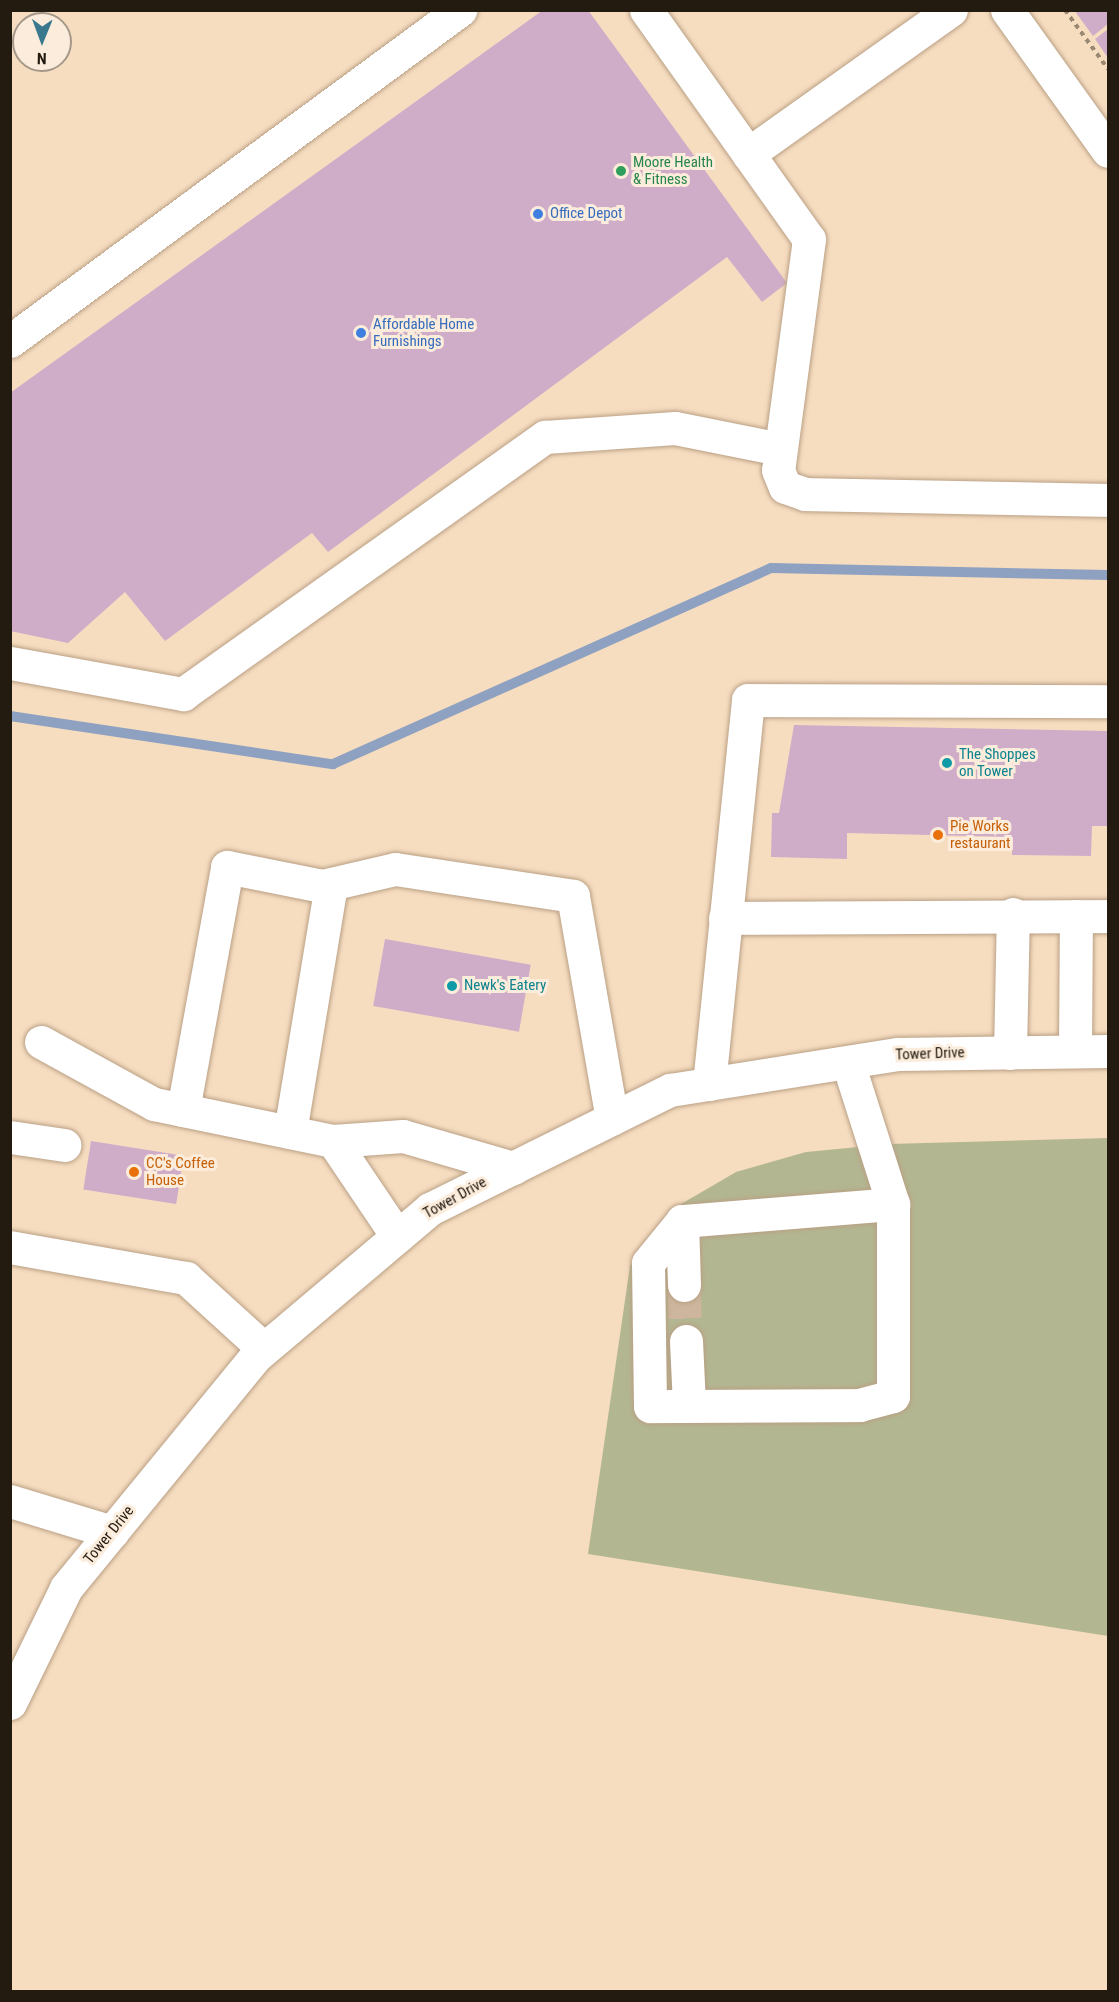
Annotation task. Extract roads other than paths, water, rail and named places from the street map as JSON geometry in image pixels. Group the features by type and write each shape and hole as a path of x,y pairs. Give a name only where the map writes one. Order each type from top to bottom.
{"street":[{"path":"10,341 460,10"},
{"path":"646,10 808,239 778,470 785,487 805,494 1108,500"},
{"path":"1007,10 1108,150"},
{"path":"748,154 946,12"},
{"path":"10,663 183,694 545,437 675,428 780,449"},
{"path":"709,1084 748,700 1108,701"},
{"path":"183,1110 227,867 331,884 395,869 573,896 612,1119"},
{"path":"290,1132 331,884"},
{"path":"725,918 1013,914 1108,916"},
{"path":"1010,1053 1013,914"},
{"path":"1076,916 1076,1051"},
{"path":"41,1042 154,1104 333,1141 402,1136 513,1168"},
{"name":"Tower Drive","path":"10,1703 66,1588 264,1349 430,1209 670,1090 898,1054 1108,1051"},
{"path":"848,1063 893,1204 893,1396 860,1405 650,1406 648,1263 682,1221 893,1204"},
{"path":"10,1137 64,1144"},
{"path":"333,1141 397,1236"},
{"path":"682,1221 684,1285"},
{"path":"10,1247 186,1278 264,1349"},
{"path":"686,1341 688,1405"},
{"path":"10,1501 112,1532"}],"waterway":[{"path":"10,716 333,764 771,568 1108,575"}],"tunnel":[{"path":"684,1285 686,1341"}],"place":[{"name":"Moore Health & Fitness","path":"621,171"},
{"name":"Office Depot","path":"538,214"},
{"name":"Affordable Home Furnishings","path":"361,333"},
{"name":"The Shoppes on Tower","path":"947,763"},
{"name":"Pie Works restaurant","path":"938,835"},
{"name":"Newk's Eatery","path":"452,986"},
{"name":"CC's Coffee House","path":"134,1172"}]}
